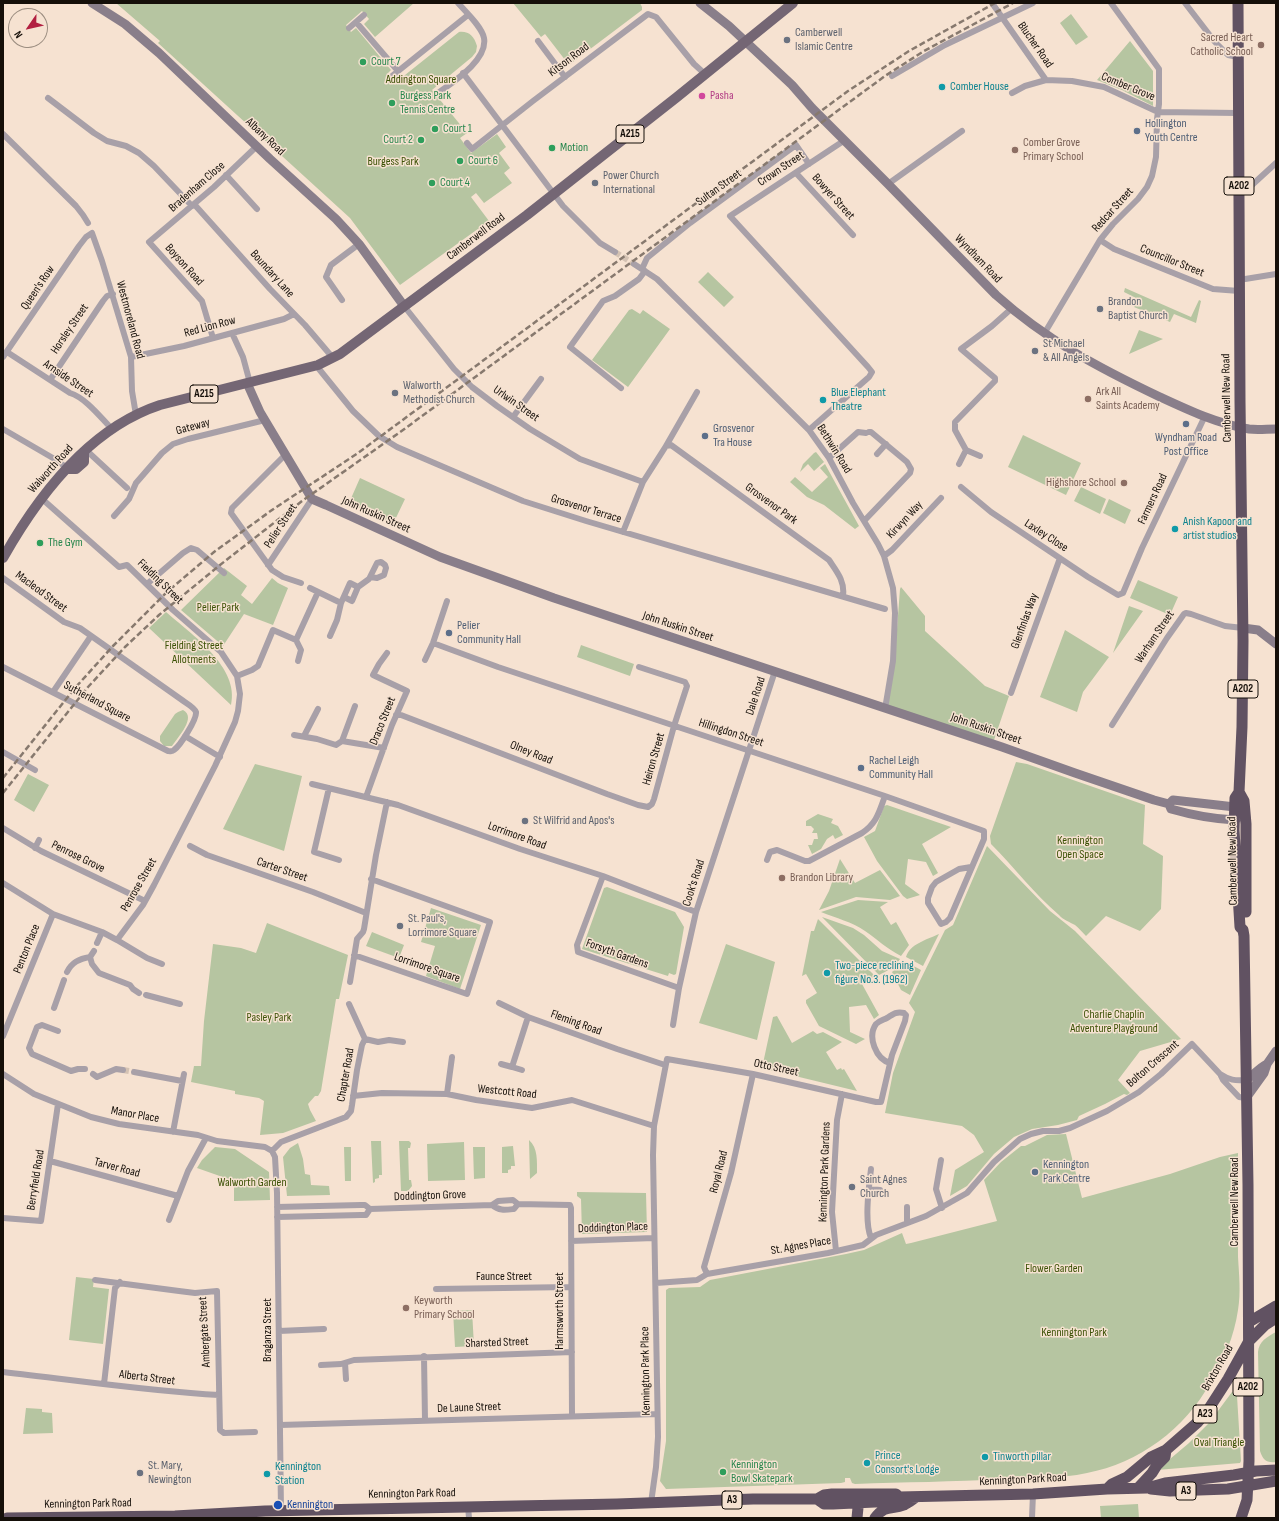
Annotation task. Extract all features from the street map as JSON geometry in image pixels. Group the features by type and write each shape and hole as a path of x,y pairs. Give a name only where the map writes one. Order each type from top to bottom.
{"highway":[{"name":"Camberwell New Road","path":"1238,3 1240,427 1243,628 1242,727 1239,792 1244,801 1235,820 1235,840 1240,927 1244,930"},
{"name":"Camberwell New Road","path":"1240,810 1246,898 1246,927 1244,930 1248,1167 1249,1473"},
{"path":"1249,1322 1276,1306"},
{"name":"Brixton Road","path":"1107,1488 1127,1477 1151,1457 1166,1450 1193,1427 1208,1410 1228,1379 1249,1340 1276,1318"},
{"name":"Brixton Road","path":"1143,1488 1157,1465 1165,1457 1166,1450"},
{"name":"Kennington Park Road","path":"1143,1488 1165,1483 1276,1470"},
{"name":"A202","path":"1241,1518 1247,1500 1249,1473"},
{"name":"Kennington Park Road","path":"7,1518 175,1517 281,1510 335,1510 357,1512 468,1506 651,1503 752,1499 818,1499 824,1495 859,1499 896,1494 899,1497 916,1498 1033,1494 1107,1488 1143,1488 1170,1491 1225,1489 1276,1481"},
{"path":"876,1518 881,1511 885,1509 903,1506 916,1498"},
{"path":"857,1518 859,1499"}],"main road":[{"name":"Camberwell Road","path":"136,415 160,405 318,365 333,358 554,193 793,3"},
{"name":"Walworth Road","path":"3,558 41,498 85,451 112,429 136,415"}],"street":[{"name":"Albany Road","path":"92,3 125,24 159,53 336,219 358,244 404,306"},
{"path":"438,93 463,74 476,60 484,46 484,38 481,31 458,3"},
{"name":"Wyndham Road","path":"700,3 719,17 792,85 812,108 1011,309 1044,334 1112,374 1205,416 1250,429 1276,428"},
{"name":"Blucher Road","path":"992,3 1046,80"},
{"path":"892,76 946,45 1033,3"},
{"name":"Redcar Street","path":"1044,334 1100,240 1113,224 1138,199 1150,181 1156,157 1160,72 1158,66 1111,3"},
{"path":"1185,3 1215,42 1228,55 1238,57"},
{"name":"Kitson Road","path":"467,143 472,149 646,15 651,14 656,17 694,64 705,74"},
{"path":"349,28 364,15"},
{"path":"392,76 468,15"},
{"path":"356,22 398,71"},
{"path":"538,41 565,77"},
{"path":"463,74 563,206 600,243 606,245 615,252"},
{"name":"Comber Grove","path":"1012,93 1025,86 1046,80 1072,81 1104,87 1158,112 1238,113"},
{"name":"Boundary Lane","path":"48,98 107,141 126,146 139,153 154,166 193,205 305,325 333,358"},
{"path":"888,184 962,131"},
{"path":"3,134 76,206 88,223"},
{"name":"Crown Street","path":"809,430 869,377 872,372 730,216 845,140"},
{"name":"Sultan Street","path":"643,270 647,258 690,223 796,145 809,164"},
{"name":"Bradenham Close","path":"149,242 193,205 257,146"},
{"path":"1239,187 1252,185 1276,164"},
{"name":"Bowyer Street","path":"796,173 853,236"},
{"path":"226,175 257,209"},
{"name":"Westmoreland Road","path":"92,233 113,294 131,357 132,391 136,415"},
{"name":"Queen's Row","path":"5,355 79,246 86,237 92,233"},
{"name":"Councillor Street","path":"1100,240 1114,249 1213,289 1239,291"},
{"name":"Boyson Road","path":"149,242 202,301 213,338"},
{"path":"342,300 326,277 331,265 358,244"},
{"name":"Bethwin Road","path":"634,264 657,279 809,430 829,458 884,556 893,588 895,613 893,661 886,709"},
{"path":"621,388 570,347 603,301 615,296 639,279 643,270"},
{"path":"1239,280 1276,274"},
{"name":"Horsley Street","path":"50,380 102,301 113,294"},
{"name":"Urlwin Street","path":"404,306 462,379 514,417 580,459 642,482"},
{"path":"980,456 966,450 955,430 955,422 995,381 995,378 961,349 992,326 1011,309"},
{"name":"Red Lion Row","path":"131,357 184,346 288,317 294,314"},
{"path":"232,333 243,356 249,383 265,420 312,499"},
{"name":"Arnside Street","path":"5,355 70,393 76,395 112,429"},
{"name":"Grosvenor Terrace","path":"318,365 319,369 353,411 379,436 397,447 523,501 885,609"},
{"path":"514,417 541,379"},
{"path":"623,532 642,482 666,446 697,392"},
{"name":"Farmers Road","path":"1123,593 1142,548 1205,416"},
{"name":"Gateway","path":"114,516 129,499 136,483 162,453 173,444 265,420"},
{"path":"3,429 58,461 68,469"},
{"path":"829,458 858,432 871,432 907,462 911,469 911,471 864,522"},
{"path":"877,454 886,444"},
{"name":"Grosvenor Park","path":"666,446 670,445 829,560 842,580 844,588 843,596"},
{"path":"959,464 966,450"},
{"path":"85,451 127,488"},
{"path":"285,455 231,510 233,517 268,565 277,574 301,583"},
{"name":"Laxley Close","path":"961,488 991,512 1088,577 1118,594 1123,593"},
{"name":"Fielding Street","path":"41,498 119,567 127,565 173,610 217,647 231,665 237,676 240,694 235,722 224,746"},
{"name":"Kirwyn Way","path":"884,556 892,550 941,498"},
{"name":"Pelier Street","path":"268,565 312,499"},
{"name":"John Ruskin Street","path":"312,499 448,559 554,598 1169,804 1172,809 1214,818 1235,820"},
{"path":"147,584 182,553 191,548 197,550 224,573"},
{"name":"Glenfinlas Way","path":"1011,693 1060,558"},
{"path":"344,597 352,601 358,587 370,577"},
{"name":"Macleod Street","path":"3,578 67,624"},
{"path":"330,636 337,620 341,603 350,583 358,587"},
{"path":"310,588 341,603"},
{"path":"296,640 318,592"},
{"path":"425,660 433,643 447,601"},
{"name":"Warham Street","path":"1112,725 1167,638 1184,614 1191,614 1229,627 1243,628"},
{"name":"Sutherland Square","path":"67,624 78,627 91,636 193,708 196,716 185,736 175,749 168,751 53,692 91,636"},
{"path":"1243,628 1258,630 1276,644"},
{"path":"237,676 258,666 273,630 296,640 301,650 298,661"},
{"name":"Hillingdon Street","path":"433,643 498,668 885,796 984,831 984,839 950,918 941,924 928,902 932,887 936,882 959,868 971,867"},
{"name":"Draco Street","path":"366,797 396,715 407,691 373,675 387,654"},
{"path":"3,667 53,692"},
{"name":"Heiron Street","path":"639,667 685,682 687,686 674,726 654,799"},
{"name":"Dale Road","path":"749,751 775,671"},
{"path":"294,735 304,736 336,745 342,740 355,706"},
{"path":"304,736 318,709"},
{"name":"Olney Road","path":"396,715 401,715 638,805 648,807 652,804 654,799"},
{"path":"185,736 220,757"},
{"path":"342,740 384,748"},
{"name":"Penrose Street","path":"117,940 146,902 220,757 224,746"},
{"name":"Cook's Road","path":"673,1025 679,988 696,912 749,751"},
{"path":"3,752 35,770"},
{"name":"Lorrimore Road","path":"312,784 398,805 520,849 603,876 696,912"},
{"path":"329,788 314,852 339,860"},
{"path":"767,860 770,852 777,850 805,861 809,861 862,833 870,828 876,820 885,796"},
{"name":"John Ruskin Street","path":"1169,804 1173,800 1240,810"},
{"path":"350,982 357,938 363,932 371,879 388,802"},
{"name":"Penrose Grove","path":"3,828 35,848 146,902"},
{"path":"35,848 39,840"},
{"name":"Carter Street","path":"190,846 212,856 313,892 366,913"},
{"name":"Forsyth Gardens","path":"603,876 576,945 578,952 679,988"},
{"name":"Lorrimore Square","path":"354,955 467,994 490,922 371,879"},
{"path":"3,883 53,914 102,932 147,958 162,964"},
{"name":"Penton Place","path":"3,1036 53,914"},
{"path":"97,943 102,932"},
{"path":"68,972 71,965 81,959 90,957 94,951"},
{"path":"90,957 92,964 99,973 130,985 133,989 142,994 180,1004"},
{"path":"54,1008 64,980"},
{"name":"Fleming Road","path":"499,1003 528,1017 617,1049 666,1062"},
{"name":"Chapter Road","path":"272,1151 281,1142 346,1117 351,1111 362,1045 365,1039 349,1004"},
{"path":"900,1012 906,1015 905,1021 890,1063 882,1060 874,1047 875,1025 895,1013 900,1012"},
{"path":"512,1067 528,1017"},
{"path":"58,1031 42,1025 37,1027 29,1048 32,1054 71,1071 78,1069 85,1070"},
{"path":"365,1039 378,1042 389,1040 403,1042"},
{"name":"Bolton Crescent","path":"1070,1128 1107,1111 1135,1095 1161,1074 1192,1044 1220,1074 1231,1081 1246,1080"},
{"path":"1246,1098 1264,1073 1267,1064 1276,1051"},
{"path":"447,1094 452,1057"},
{"path":"654,1238 654,1126 666,1062"},
{"name":"Otto Street","path":"666,1062 753,1074 876,1102 880,1102 882,1098 890,1063"},
{"path":"501,1064 522,1070"},
{"path":"1246,1080 1255,1074 1261,1067 1267,1064"},
{"path":"93,1074 97,1076 116,1069 123,1070"},
{"path":"134,1072 183,1078 173,1132"},
{"name":"Manor Place","path":"3,1074 34,1094 91,1117 111,1123 173,1132 217,1141 265,1147 272,1151"},
{"name":"Royal Road","path":"707,1274 704,1267 731,1173 753,1074"},
{"name":"Bolton Crescent","path":"1220,1074 1223,1080 1239,1097 1246,1098"},
{"name":"Westcott Road","path":"353,1096 382,1093 447,1094 476,1100 532,1108 572,1100 654,1126"},
{"name":"Kennington Park Gardens","path":"836,1251 832,1217 838,1120 842,1094"},
{"name":"Berryfield Road","path":"3,1218 41,1221 58,1104"},
{"name":"St. Agnes Place","path":"656,1283 697,1280 707,1274 836,1251 863,1244 882,1232 942,1208 967,1193 994,1162 1020,1139 1043,1131 1059,1131 1070,1128"},
{"path":"169,1220 192,1162 206,1138"},
{"name":"Braganza Street","path":"272,1151 275,1157 277,1207 281,1510"},
{"path":"942,1160 936,1189 942,1208"},
{"name":"Tarver Road","path":"50,1161 178,1196"},
{"path":"871,1169 868,1199 868,1229 871,1238"},
{"path":"869,1189 880,1190"},
{"name":"Doddington Grove","path":"277,1207 365,1205 370,1209 492,1205 498,1209 514,1209 518,1204 570,1205"},
{"name":"Harmsworth Street","path":"570,1205 572,1416"},
{"path":"907,1207 907,1223"},
{"name":"Doddington Grove","path":"277,1217 366,1215 370,1209"},
{"name":"Doddington Place","path":"571,1241 654,1238"},
{"name":"Kennington Park Place","path":"651,1503 658,1451 654,1238"},
{"name":"Ambergate Street","path":"95,1280 120,1282 195,1293 217,1291 219,1395"},
{"path":"104,1384 115,1288 120,1282"},
{"name":"Faunce Street","path":"436,1289 571,1287"},
{"path":"279,1331 324,1329"},
{"name":"Sharsted Street","path":"321,1365 345,1363 354,1360 424,1356 572,1352"},
{"path":"424,1356 425,1420"},
{"path":"345,1363 346,1379"},
{"name":"Alberta Street","path":"3,1372 188,1394 219,1395"},
{"path":"219,1395 220,1430 224,1433 255,1432"},
{"name":"De Laune Street","path":"280,1424 658,1414"},
{"path":"1032,1518 1033,1494"},
{"path":"468,1506 469,1518"}],"green space":[{"name":"Burgess Park","path":"116,3 414,3 375,37 364,24 369,19 362,11 346,25 351,32 356,28 391,70 387,74 395,83 459,32 466,32 471,35 477,46 476,52 432,90 467,133 460,138 471,153 497,134 506,147 499,153 510,168 504,173 512,183 484,203 476,193 471,197 489,221 400,285 350,218 158,43 160,41"},
{"path":"513,3 640,3 642,10 569,65 545,34 541,37"},
{"path":"1071,14 1088,37 1076,45 1060,23"},
{"path":"1130,41 1153,71 1153,106 1122,90 1097,80"},
{"path":"708,272 734,297 724,307 698,282"},
{"path":"1125,288 1191,317 1199,300 1201,301 1196,323 1174,314 1170,322 1134,307 1138,299 1124,292"},
{"path":"632,309 640,314 643,310 670,329 628,387 592,360 629,310"},
{"path":"1139,330 1163,339 1129,354"},
{"path":"1023,435 1081,463 1066,495 1008,467"},
{"path":"816,452 824,462 814,471 808,464 800,472 803,464"},
{"path":"825,464 859,526 855,529 824,505 807,497 790,482 795,477 812,492 828,477 820,468"},
{"path":"360,478 405,499 393,524 349,503"},
{"path":"1081,487 1106,499 1100,514 1074,501"},
{"path":"1109,499 1131,510 1125,524 1103,513"},
{"name":"Pelier Park","path":"224,568 247,586 241,595 252,604 272,578 288,588 273,625 244,614 223,646 181,610"},
{"path":"1138,580 1178,597 1170,615 1130,598"},
{"path":"901,587 925,616 925,631 985,686 1009,696 994,740 888,707"},
{"path":"1129,606 1143,611 1113,653"},
{"name":"Fielding Street Allotments","path":"166,612 200,641 221,665 228,678 232,691 231,705 149,628"},
{"path":"1065,630 1109,657 1083,692 1077,712 1040,697"},
{"path":"581,645 634,664 630,676 577,657"},
{"path":"183,710 187,713 188,717 185,727 172,746 164,746 160,741 160,736 175,714"},
{"name":"Kennington Open Space","path":"1016,762 1027,764 1145,805 1143,844 1163,856 1161,909 1140,931 1106,916 1086,936 1076,926 1062,918 1050,907 991,844 990,836"},
{"path":"255,764 302,776 284,851 223,829"},
{"path":"28,774 49,785 34,812 14,800"},
{"path":"887,805 951,827 922,844 938,873 933,876 926,862 908,859 905,884 920,895 907,899 903,896 877,861 864,837 875,831 884,806"},
{"path":"818,814 833,819 831,823 838,826 843,835 835,839 833,835 827,839 821,849 812,854 808,845 812,845 814,839 818,839 817,833 812,833 814,829 811,826 806,826 806,821"},
{"name":"Charlie Chaplin Adventure Playground","path":"987,846 1050,911 1075,931 1181,1039 1140,1051 1118,1080 1130,1093 1127,1095 1124,1094 1079,1116 1077,1120 1032,1129 1014,1137 994,1154 967,1186 950,1196 955,1170 984,1152 974,1135 962,1126 885,1113 893,1073 915,1012 909,1003 945,930 953,925"},
{"path":"840,859 855,883 880,870 900,896 890,900 856,897 819,910 829,891"},
{"path":"607,887 675,912 684,927 676,974 674,975 669,973 668,976 582,949 604,888"},
{"path":"858,900 888,902 880,907 891,925 896,922 909,945 901,956 860,928 821,912"},
{"path":"431,908 481,925 460,989 426,976 435,946 421,942"},
{"path":"822,917 853,928 864,935 882,951 900,959 893,967 879,975"},
{"path":"818,919 875,976 862,984 879,1015 874,1019 866,1005 849,1007 850,1032 865,1039 856,1044 819,1026 806,1003 806,1000 817,993 806,974 802,976 811,931 814,931"},
{"name":"Pasley Park","path":"267,923 348,955 339,999 336,999 321,1091 318,1096 315,1096 308,1104 316,1121 283,1133 260,1135 264,1101 259,1098 235,1094 235,1091 191,1082 194,1066 201,1066 204,1021 213,944 241,948 256,953"},
{"path":"372,932 404,945 399,958 366,946"},
{"path":"939,934 923,966 906,957 915,946 924,940"},
{"path":"726,944 775,962 757,1040 699,1023"},
{"path":"904,961 921,970 910,995 901,990 892,972"},
{"path":"777,1016 792,1043 813,1031 817,1034 823,1032 842,1042 826,1052 837,1070 841,1068 842,1070 844,1069 857,1091 762,1068 773,1017"},
{"name":"Kennington Park","path":"1066,1134 1082,1198 1170,1174 1220,1157 1238,1153 1238,1257 1240,1290 1234,1330 1224,1357 1200,1400 1174,1429 1159,1442 1125,1461 1087,1473 1066,1476 966,1481 855,1484 852,1483 850,1478 845,1478 845,1482 841,1483 666,1489 660,1481 666,1441 666,1290 669,1288 700,1287 710,1280 864,1250 902,1233 906,1244 997,1221 984,1180 1001,1162 1021,1146 1025,1146 1047,1135"},
{"path":"529,1140 534,1147 537,1164 537,1173 530,1179"},
{"path":"371,1141 381,1141 382,1175 379,1175 379,1178 375,1179 375,1182 373,1183"},
{"path":"399,1141 409,1141 411,1143 410,1148 408,1148 409,1180 411,1180 412,1186 408,1191 401,1191"},
{"path":"464,1142 465,1180 428,1181 427,1144"},
{"path":"298,1143 303,1159 305,1174 310,1175 311,1185 329,1186 330,1195 287,1196 283,1157 290,1148"},
{"path":"513,1146 515,1166 511,1166 508,1173 502,1173 502,1147"},
{"name":"Walworth Garden","path":"215,1147 235,1149 269,1172 270,1200 234,1201 234,1181 197,1168 202,1160"},
{"path":"344,1147 351,1147 351,1181 345,1181"},
{"path":"473,1147 485,1147 485,1178 474,1179"},
{"path":"577,1192 646,1193 647,1232 582,1234 581,1199 577,1196"},
{"path":"76,1277 94,1279 93,1287 109,1289 103,1344 69,1340"},
{"path":"472,1310 474,1346 455,1347 453,1311"},
{"path":"1276,1332 1276,1462 1273,1462 1265,1460 1260,1451 1258,1352 1262,1342"},
{"name":"Oval Triangle","path":"1232,1392 1237,1396 1240,1463 1157,1470 1189,1443 1209,1423"},
{"path":"26,1408 42,1409 42,1412 52,1413 53,1433 23,1434"},
{"path":"1138,1504 1139,1518 1101,1518 1100,1506"}],"tunnel":[{"path":"615,252 634,264"},
{"path":"123,1070 134,1072"}],"railway":[{"path":"3,778 75,688 113,646 167,592 214,552 272,510 358,453 848,91 909,51 995,3"},
{"path":"3,793 88,687 125,647 159,615 220,565 302,501 403,430 885,76 924,51 1013,3"}],"place":[{"name":"Camberwell Islamic Centre","path":"787,40"},
{"name":"Sacred Heart Catholic School","path":"1261,45"},
{"name":"Court 7","path":"363,62"},
{"name":"Comber House","path":"942,87"},
{"name":"Pasha","path":"702,96"},
{"name":"Burgess Park Tennis Centre","path":"392,103"},
{"name":"Court 1","path":"435,129"},
{"name":"Hollington Youth Centre","path":"1137,131"},
{"name":"Court 2","path":"421,140"},
{"name":"Motion","path":"552,148"},
{"name":"Comber Grove Primary School","path":"1015,150"},
{"name":"Court 6","path":"460,161"},
{"name":"Court 4","path":"432,183"},
{"name":"Power Church International","path":"595,183"},
{"name":"Brandon Baptist Church","path":"1100,309"},
{"name":"St Michael & All Angels","path":"1035,351"},
{"name":"Walworth Methodist Church","path":"395,393"},
{"name":"Ark All Saints Academy","path":"1088,399"},
{"name":"Blue Elephant Theatre","path":"823,400"},
{"name":"Wyndham Road Post Office","path":"1186,424"},
{"name":"Grosvenor Tra House","path":"705,436"},
{"name":"Highshore School","path":"1124,483"},
{"name":"Anish Kapoor and artist studios","path":"1175,529"},
{"name":"The Gym","path":"40,543"},
{"name":"Pelier Community Hall","path":"449,633"},
{"name":"Rachel Leigh Community Hall","path":"861,768"},
{"name":"St Wilfrid and Apos's","path":"525,821"},
{"name":"Brandon Library","path":"782,878"},
{"name":"St. Paul's, Lorrimore Square","path":"400,926"},
{"name":"Two-piece reclining figure No.3. (1962)","path":"827,973"},
{"name":"Kennington Park Centre","path":"1035,1172"},
{"name":"Saint Agnes Church","path":"852,1187"},
{"name":"Keyworth Primary School","path":"406,1308"},
{"name":"Tinworth pillar","path":"985,1457"},
{"name":"Prince Consort's Lodge","path":"867,1463"},
{"name":"Kennington Bowl Skatepark","path":"723,1472"},
{"name":"St. Mary, Newington","path":"140,1473"},
{"name":"Kennington Station","path":"267,1474"},
{"name":"Kennington","path":"278,1505"}],"park label":[{"name":"Addington Square","path":"421,80"},
{"name":"Flower Garden","path":"1054,1269"}]}
